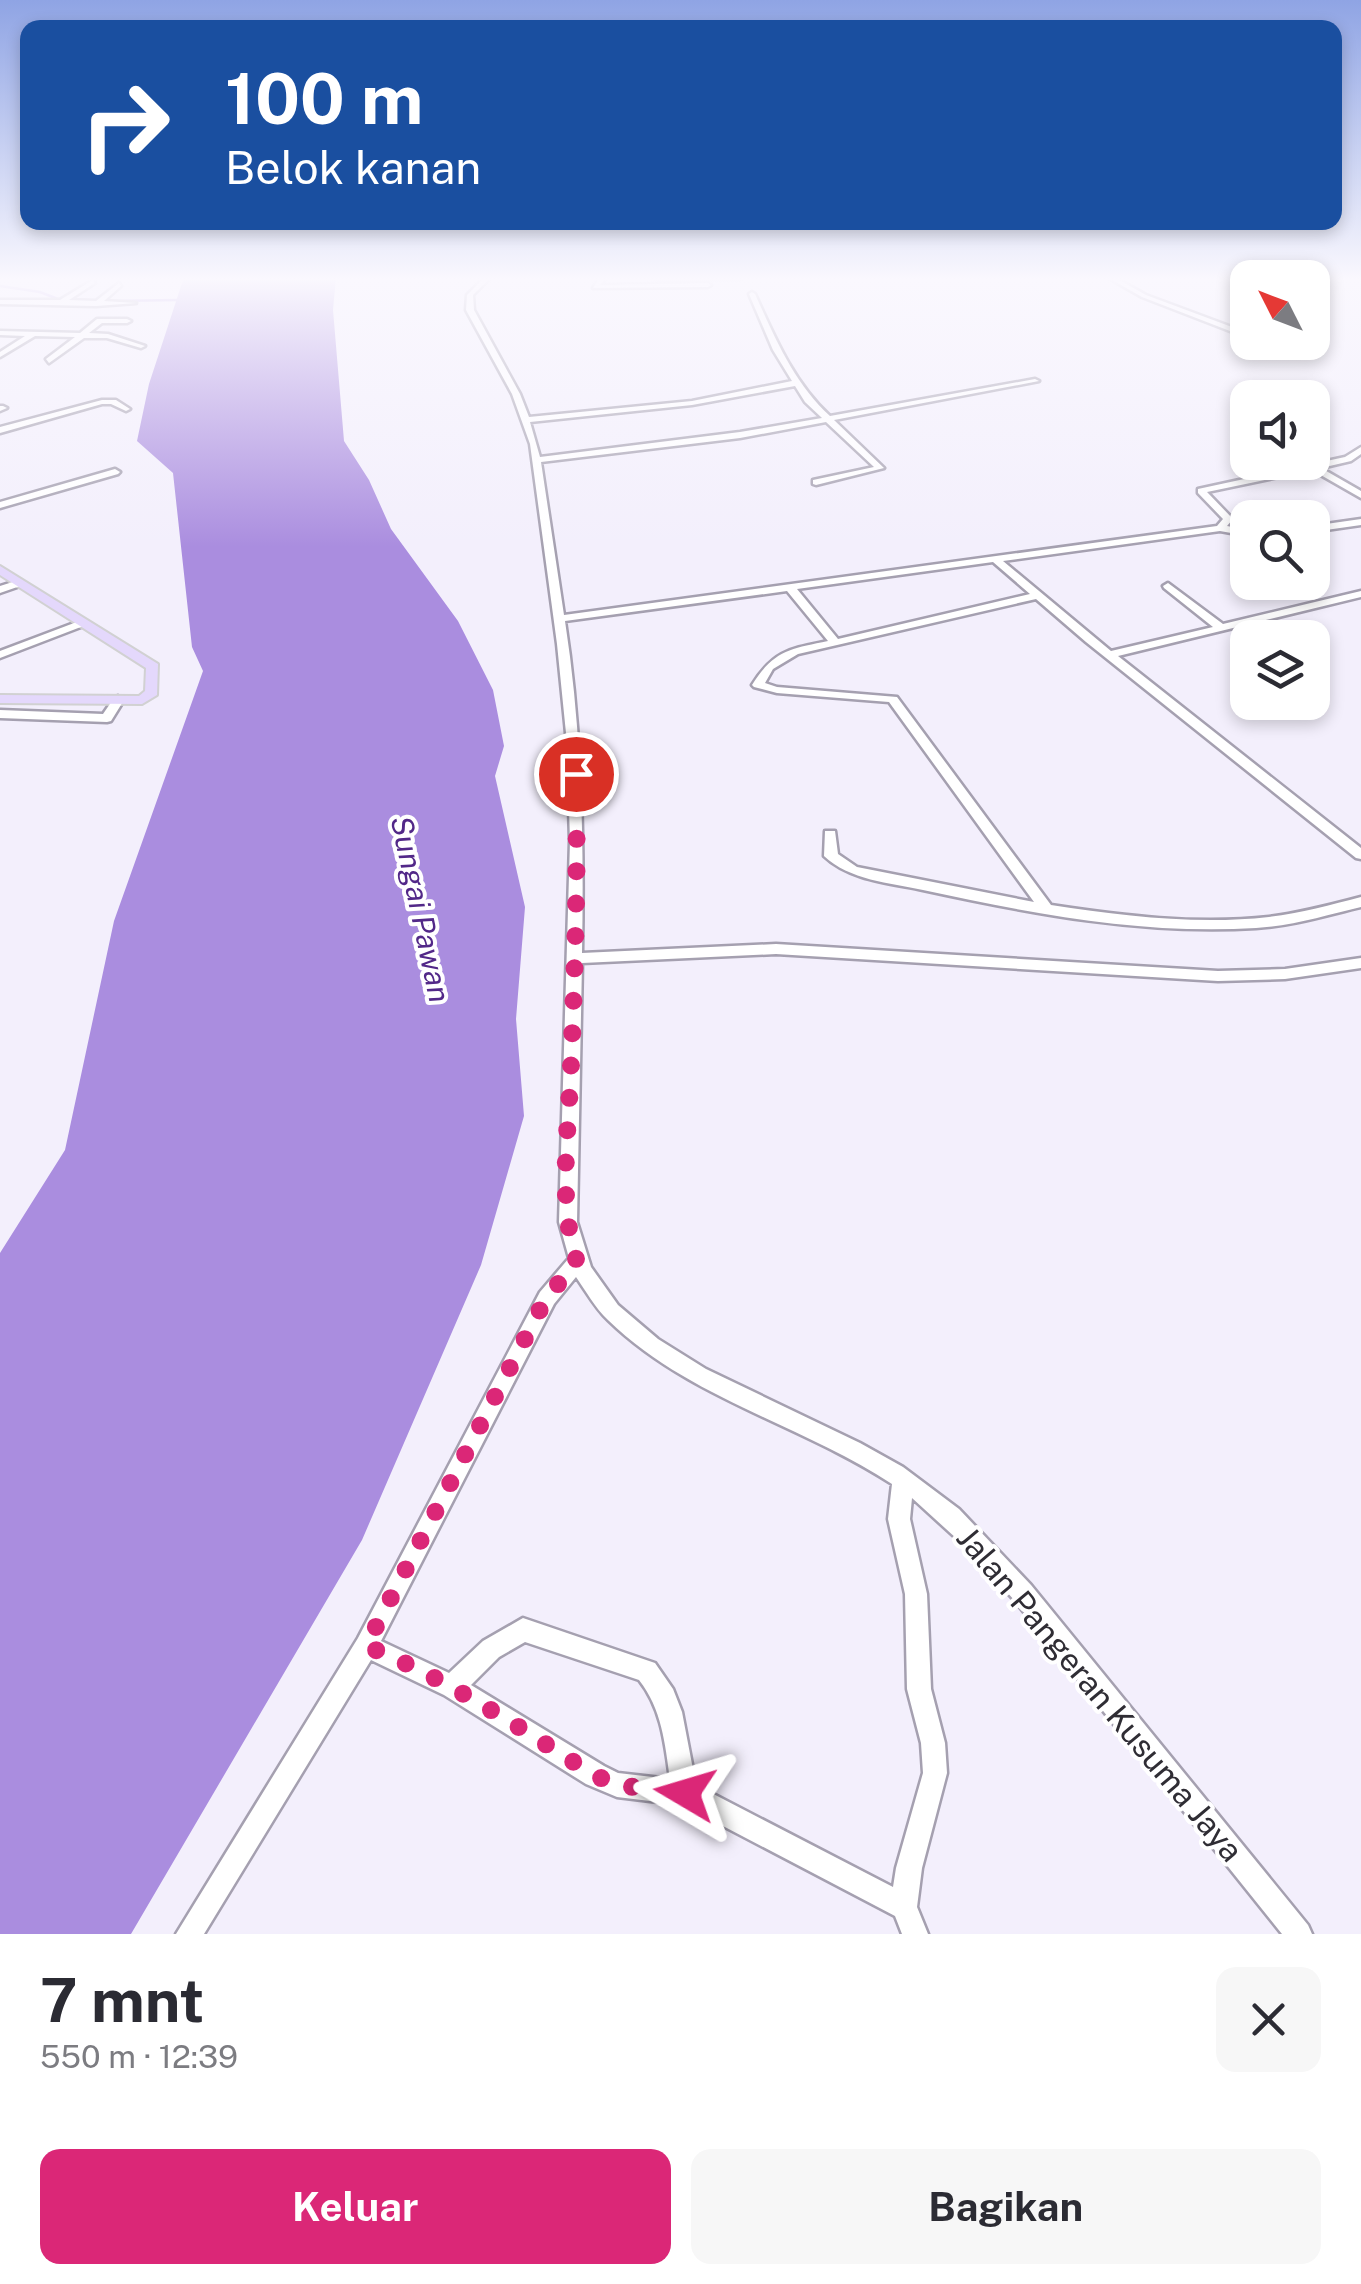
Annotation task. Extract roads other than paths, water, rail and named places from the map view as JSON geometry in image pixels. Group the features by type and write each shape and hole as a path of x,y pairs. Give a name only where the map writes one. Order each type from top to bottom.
{"main road":[{"path":"0,570 153,667 150,696 112,709 0,699"}],"street":[{"name":"Jalan Pangeran Kusuma Jaya","path":"503,367 526,420 537,460 572,743 577,841 568,1192 570,1243 577,1262 608,1310 652,1348 840,1441 948,1512 984,1550 1298,1934"},
{"path":"788,367 824,419 880,468 816,482"},
{"path":"537,460 704,441 1036,381"},
{"path":"526,420 692,403 796,383"},
{"path":"0,430 108,401 126,409"},
{"path":"1330,463 1352,458 1361,450"},
{"path":"0,505 115,472"},
{"path":"1330,477 1361,495"},
{"path":"1220,528 1228,518 1201,490 1250,480"},
{"path":"1330,526 1361,522"},
{"path":"559,619 994,558 1230,530"},
{"path":"994,558 1361,855"},
{"path":"0,590 19,582"},
{"path":"1168,586 1222,629"},
{"path":"790,587 835,642"},
{"path":"1110,655 1361,594"},
{"path":"1037,596 780,658 762,674 760,686 893,699 1045,907"},
{"path":"0,655 82,623"},
{"path":"0,714 112,709"},
{"path":"830,834 831,856 852,870 1045,907 1180,922 1254,924 1361,902"},
{"path":"575,958 776,949 1249,976 1361,963"},
{"path":"189,1934 366,1646 546,1298 577,1262"},
{"path":"903,1479 900,1518 916,1594 919,1690 935,1773 909,1868 904,1906 915,1934"},
{"path":"452,1687 491,1649 523,1630 646,1671 656,1681 669,1708 685,1793"},
{"path":"366,1646 415,1666 594,1775 617,1785 685,1793 904,1906"}],"water":[{"name":"Sungai Pawan","path":"154,367 338,367 344,441 369,480 391,529 458,621 493,690 504,746 495,776 525,907 516,1019 524,1116 481,1265 362,1540 131,1934 0,1934 0,1253 65,1150 114,921 203,671 192,647 173,473 137,441"}]}
